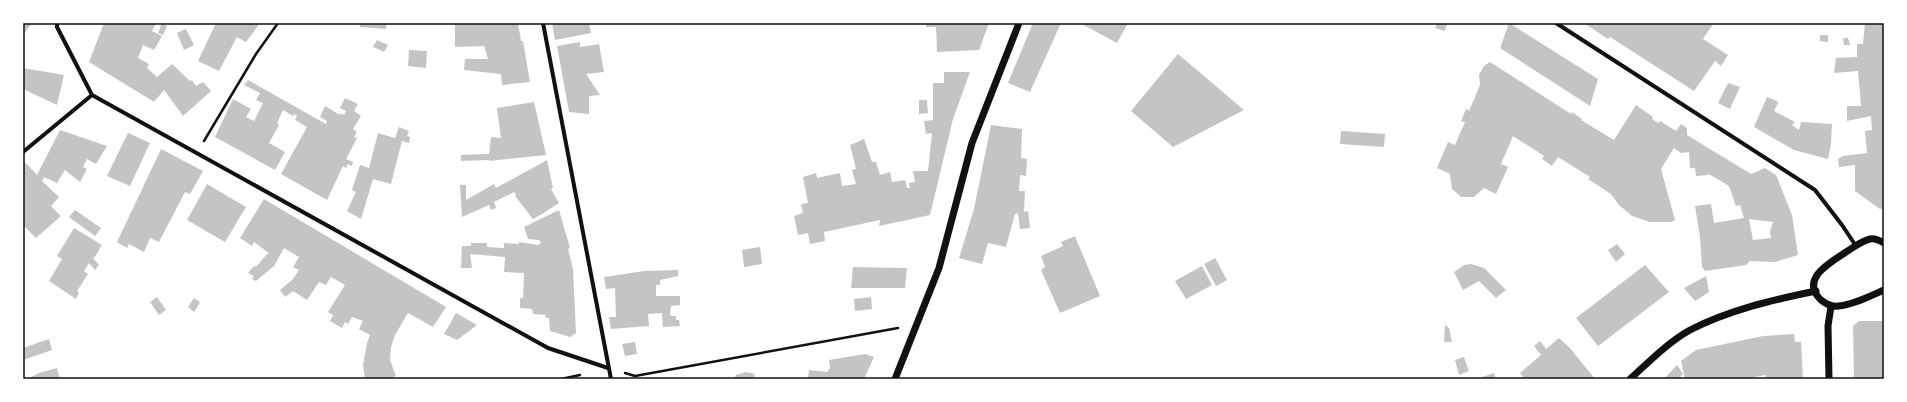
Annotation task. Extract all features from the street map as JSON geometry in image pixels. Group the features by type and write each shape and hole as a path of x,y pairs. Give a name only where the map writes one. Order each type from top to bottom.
{"street":[{"path":"58,23 57,27 92,95 548,348 608,368"},
{"path":"543,23 611,379"},
{"path":"895,379 939,268 972,143 1019,23"},
{"path":"1556,23 1815,190 1856,246"},
{"path":"23,152 92,95"},
{"path":"1884,242 1877,239 1871,239 1856,246 1821,269 1815,278 1816,291 1819,298 1831,306 1844,305 1884,290"},
{"path":"1630,379 1671,343 1690,330 1742,309 1779,298 1816,291"},
{"path":"1829,379 1828,326 1831,306"}],"path":[{"path":"196,154 256,54 278,23"},
{"path":"608,368 634,376 916,325"}],"building":[{"path":"23,23 32,23 23,35"},
{"path":"104,23 156,23 152,31 162,36 154,50 143,45 138,58 149,64 147,68 157,77 172,64 190,81 192,80 196,86 203,82 211,91 183,116 164,90 154,102 89,62"},
{"path":"162,23 167,26 163,35 158,33"},
{"path":"216,23 260,23 246,42 237,37 219,71 198,61"},
{"path":"360,23 387,23 386,29 360,27"},
{"path":"455,23 518,23 521,41 523,41 530,82 502,85 501,74 464,70 465,59 488,59 484,46 455,47"},
{"path":"552,23 589,23 591,33 555,40"},
{"path":"926,23 989,23 979,50 937,52 936,27 926,27"},
{"path":"1033,23 1061,23 1030,92 1008,83"},
{"path":"1080,23 1128,23 1117,43"},
{"path":"1437,23 1447,23 1445,31 1435,28"},
{"path":"1509,23 1598,79 1590,106 1500,48"},
{"path":"1584,23 1714,23 1703,39 1728,55 1721,66 1715,61 1694,91 1610,37 1608,39"},
{"path":"1865,23 1884,23 1884,208 1880,209 1855,191 1855,165 1839,167 1838,159 1843,156 1867,153 1865,131 1872,130 1871,116 1847,121 1847,106 1861,106 1858,71 1834,73 1836,58 1857,57 1857,44 1863,44"},
{"path":"186,29 194,45 184,50 177,33"},
{"path":"1820,35 1828,35 1828,42 1820,41"},
{"path":"1843,38 1848,38 1850,45 1844,45"},
{"path":"377,40 388,45 384,52 373,47"},
{"path":"580,42 580,47 599,44 604,72 586,74 600,95 589,96 589,114 569,112 557,46"},
{"path":"409,50 427,51 426,68 408,66"},
{"path":"1178,54 1244,110 1173,147 1131,111"},
{"path":"1490,62 1571,114 1572,112 1582,119 1581,120 1614,140 1636,105 1653,117 1652,119 1658,123 1660,121 1676,131 1681,124 1687,128 1687,135 1751,174 1765,168 1776,175 1792,215 1798,255 1775,262 1750,261 1746,265 1705,271 1702,267 1700,237 1695,206 1711,204 1714,223 1744,218 1740,205 1736,206 1729,186 1707,173 1708,175 1696,176 1695,168 1690,168 1689,152 1681,153 1674,148 1661,169 1675,220 1671,222 1650,222 1632,216 1619,205 1611,194 1588,179 1590,177 1558,157 1552,166 1542,159 1544,156 1513,136 1501,164 1508,167 1496,194 1484,188 1474,197 1461,197 1452,189 1450,174 1437,168 1448,142 1455,145 1465,122 1461,121 1466,109 1469,111 1480,85 1479,75 1484,66","holes":["1749,219 1773,222 1770,231 1771,238 1753,240"]},
{"path":"23,68 64,75 57,105 23,89"},
{"path":"944,72 970,72 953,119 930,215 879,226 880,220 824,232 825,241 810,244 808,233 798,235 794,216 803,213 801,204 808,203 803,177 816,173 817,178 840,173 842,186 856,184 852,170 856,169 850,145 864,139 872,162 876,162 880,175 890,172 892,182 905,180 907,188 910,188 909,183 915,182 913,171 928,171 932,133 926,134 924,121 933,120 933,83 944,83"},
{"path":"248,80 326,124 327,121 320,117 325,106 340,115 341,113 344,115 346,111 340,108 345,98 358,104 354,111 361,116 353,129 357,132 354,137 357,138 346,159 353,162 352,166 348,164 346,168 343,166 327,200 281,174 307,127 295,120 297,116 294,114 293,116 283,110 277,123 279,125 269,143 285,152 275,170 215,137 233,99 251,109 246,117 254,121 263,103 256,100 260,93 244,85"},
{"path":"1728,83 1740,87 1730,109 1718,103"},
{"path":"1767,97 1777,101 1778,103 1774,111 1795,122 1792,125 1799,130 1801,122 1832,124 1831,144 1828,159 1794,150 1754,127"},
{"path":"919,100 927,100 928,113 919,114"},
{"path":"534,102 546,155 489,161 461,161 461,155 489,154 491,137 501,138 497,108"},
{"path":"991,125 1022,129 1021,158 1027,159 1026,176 1020,175 1019,191 1025,191 1024,212 1028,211 1030,228 1020,229 1018,213 1015,214 1006,247 988,243 982,264 959,258 974,209"},
{"path":"399,127 409,131 407,136 410,137 409,143 402,141 391,184 373,179 361,219 347,211 356,192 352,190 360,165 369,168 378,133 395,138"},
{"path":"60,130 107,146 96,164 87,159 83,167 87,169 80,182 65,170 57,183 44,177 42,181 59,197 51,206 61,216 36,238 23,225 23,160 37,175"},
{"path":"1341,131 1385,134 1384,147 1340,144"},
{"path":"128,133 150,143 130,186 107,176"},
{"path":"161,149 203,171 190,194 185,192 159,242 150,238 144,252 129,244 127,248 117,242"},
{"path":"547,160 553,188 551,189 559,203 533,219 515,196 516,194 514,192 494,202 496,208 491,210 489,205 462,217 460,185 466,185 466,200 494,184 496,188"},
{"path":"207,184 246,207 225,242 187,220"},
{"path":"264,199 446,307 433,327 408,313 395,335 391,347 390,360 396,376 387,379 365,379 363,365 370,335 359,329 363,321 352,317 348,324 345,322 342,328 330,321 333,315 328,312 345,285 331,277 326,285 319,282 307,300 293,291 285,297 280,290 292,280 299,270 293,267 299,257 284,248 274,266 256,281 252,279 254,276 248,273 254,266 256,267 267,254 270,254 254,242 252,246 240,238"},
{"path":"75,210 101,228 95,236 69,217"},
{"path":"559,210 570,248 568,249 573,269 576,333 570,337 550,331 549,318 546,318 545,315 533,314 532,309 520,308 520,298 523,298 524,273 504,272 505,257 470,254 472,268 461,268 462,246 471,246 471,243 487,243 487,247 504,248 504,243 519,244 519,242 538,245 541,243 539,240 528,239 524,227"},
{"path":"74,228 102,245 94,258 92,257 99,265 95,270 89,263 84,271 88,274 77,291 79,293 76,299 49,281 62,259 57,256"},
{"path":"1075,236 1100,296 1060,313 1041,270 1045,267 1041,256 1063,246 1061,242"},
{"path":"1617,244 1625,254 1616,262 1608,250"},
{"path":"760,247 762,264 744,267 742,250"},
{"path":"1215,258 1227,280 1216,286 1204,264"},
{"path":"1471,264 1484,268 1506,290 1496,298 1479,281 1463,290 1454,272 1464,265"},
{"path":"1645,265 1669,292 1598,346 1576,318"},
{"path":"1202,266 1212,285 1186,299 1175,281"},
{"path":"853,267 907,268 905,288 851,288"},
{"path":"678,270 678,276 660,280 660,285 656,285 656,296 680,296 680,305 671,306 670,313 671,316 676,316 676,320 679,320 680,326 663,327 662,313 648,314 649,326 611,329 609,317 616,317 615,288 606,289 604,277 644,271"},
{"path":"1706,276 1709,292 1695,301 1684,288"},
{"path":"157,297 166,310 159,315 150,302"},
{"path":"871,297 872,309 855,311 854,299"},
{"path":"194,298 200,302 194,312 188,307"},
{"path":"456,313 477,325 457,340 444,334"},
{"path":"1859,321 1884,321 1884,379 1854,379 1853,326"},
{"path":"1445,325 1449,328 1452,342 1444,342"},
{"path":"1794,334 1795,342 1801,342 1803,379 1766,379 1766,375 1744,379 1685,379 1681,361 1696,350 1763,336"},
{"path":"1559,338 1570,348 1595,379 1525,379 1520,373 1541,355 1534,346 1540,341 1546,349"},
{"path":"49,339 52,350 23,360 23,348"},
{"path":"635,342 637,354 625,356 622,344"},
{"path":"865,354 874,357 864,379 808,379 809,370 827,372 830,368 829,360"},
{"path":"1464,357 1469,371 1459,375 1455,360"},
{"path":"1677,365 1683,374 1678,379 1664,379"},
{"path":"57,368 60,379 27,379 39,373"},
{"path":"746,372 755,374 753,379 734,379 736,375"},
{"path":"1494,373 1496,379 1482,379 1482,377"}]}
